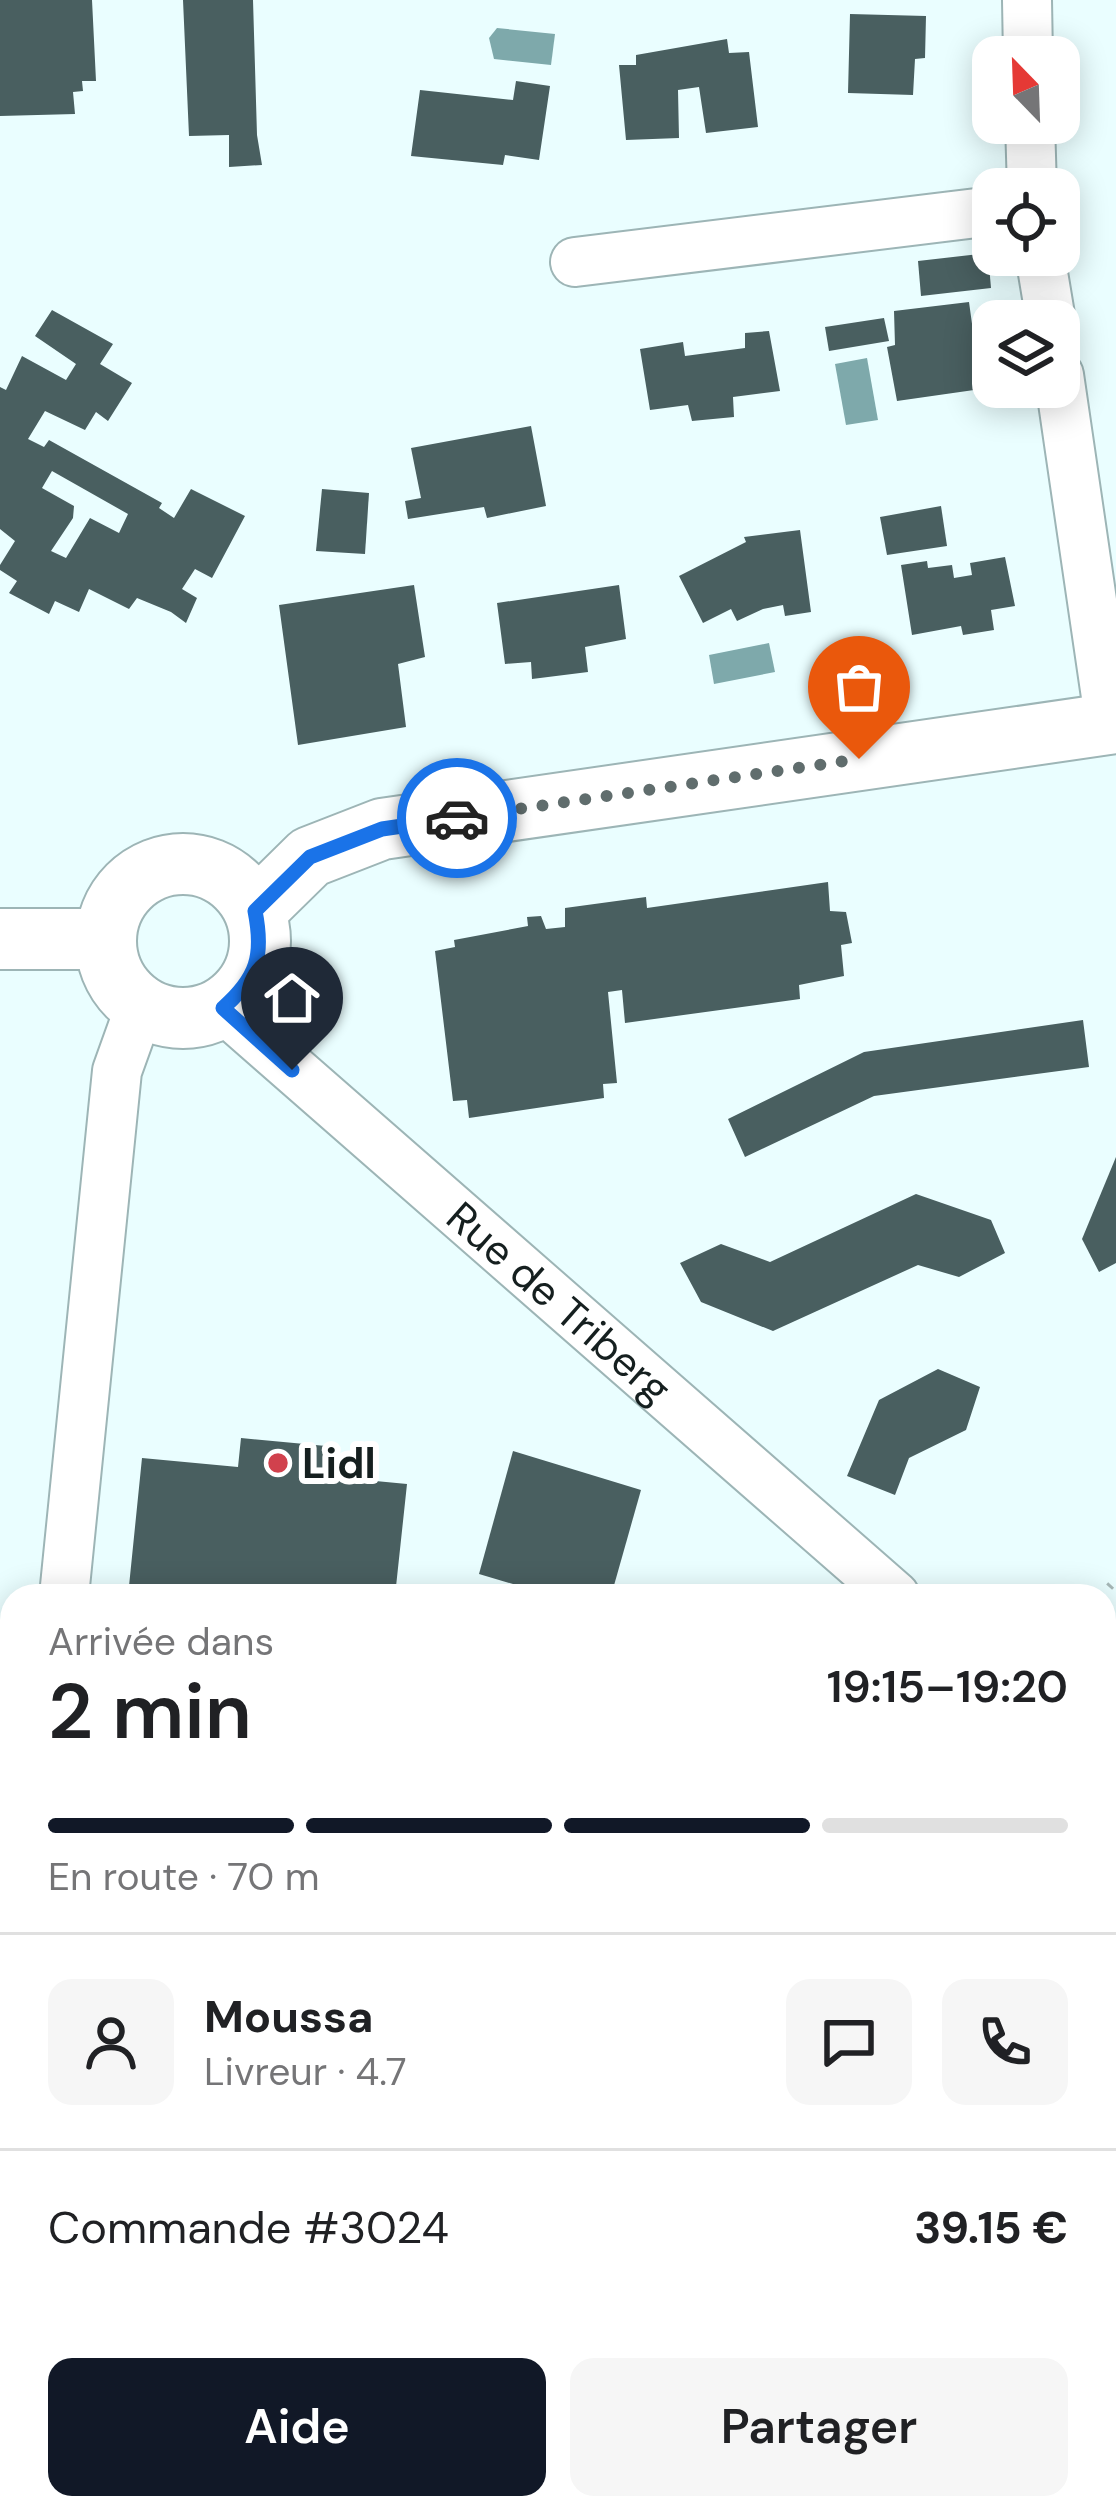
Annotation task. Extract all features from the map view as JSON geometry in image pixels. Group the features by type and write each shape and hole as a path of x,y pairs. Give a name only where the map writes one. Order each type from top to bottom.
{"street":[{"path":"1028,0 1028,36"},
{"path":"574,262 972,214"},
{"path":"255,911 310,857 382,829 1113,724 1064,408"},
{"path":"176,864 199,865 240,888 255,911 261,939 256,965 244,990 223,1008 185,1019 164,1017 121,990 109,966 105,939 112,909 127,887 149,871 176,864"},
{"path":"0,939 105,939"},
{"path":"65,1584 117,1071 140,1006"},
{"name":"Rue de Triberg","path":"223,1008 881,1584"}],"shaded area":[{"path":"497,28 555,34 551,65 494,59 489,38"},
{"path":"867,358 878,420 846,425 835,364"},
{"path":"769,643 775,672 714,684 709,655"}],"building":[{"path":"0,0 92,0 96,81 82,81 83,91 73,92 75,114 0,116"},
{"path":"183,0 253,0 262,165 229,167 229,135 189,136"},
{"path":"850,14 926,16 925,58 915,59 913,95 848,93"},
{"path":"727,39 729,53 749,52 758,127 706,133 699,87 678,90 679,138 626,140 619,65 636,65 636,55"},
{"path":"516,81 550,86 539,160 505,155 503,165 411,156 420,90 513,100"},
{"path":"972,255 972,276 990,276 991,288 921,296 918,261"},
{"path":"969,302 972,390 897,401 887,347 895,345 894,311"},
{"path":"52,310 113,344 100,364 132,383 108,421 96,412 85,430 45,411 28,439 44,447 49,440 162,503 159,508 174,518 191,489 245,516 212,578 195,569 182,589 197,598 186,623 137,598 129,609 89,589 79,612 55,601 49,614 9,593 17,581 0,570 15,541 0,529 0,387 6,390 22,356 66,380 76,364 35,336","holes":["52,471 128,514 119,533 90,518 66,558 51,551 73,518 74,506 42,488"]},
{"path":"884,318 889,341 829,351 825,327"},
{"path":"769,331 780,391 733,397 734,417 692,421 688,405 650,410 640,349 683,342 685,356 745,348 745,333"},
{"path":"531,426 546,506 487,518 484,507 408,519 405,501 421,498 411,448"},
{"path":"322,489 369,493 365,554 316,551"},
{"path":"941,506 947,546 887,555 880,517"},
{"path":"800,530 811,612 785,616 783,605 737,621 731,609 703,623 679,576 746,542 744,537"},
{"path":"1005,557 1015,606 991,610 994,630 963,635 961,626 912,635 901,565 927,561 928,568 952,565 954,578 972,575 970,563"},
{"path":"414,585 425,657 398,664 406,727 298,745 279,605"},
{"path":"619,585 626,639 585,647 588,672 532,679 531,662 505,664 497,603"},
{"path":"828,882 830,911 846,912 852,943 841,945 844,976 799,985 800,999 625,1023 622,990 608,992 617,1083 603,1084 604,1098 469,1118 467,1100 453,1101 435,951 455,947 454,940 528,926 527,917 541,916 546,929 565,927 565,908 646,897 647,908"},
{"path":"1083,1020 1089,1067 874,1096 745,1157 728,1119 864,1052"},
{"path":"1116,1157 1116,1263 1099,1272 1082,1239"},
{"path":"916,1194 991,1220 1005,1253 959,1277 918,1265 773,1331 701,1302 680,1263 721,1244 770,1262"},
{"path":"938,1369 980,1387 966,1430 909,1458 895,1495 847,1476 879,1400"},
{"path":"241,1438 326,1446 323,1476 407,1484 396,1584 129,1584 142,1458 238,1467"},
{"path":"513,1451 641,1490 614,1584 513,1584 479,1574"}],"way so far":[{"path":"457,818 859,759"}],"place":[{"name":"Lidl","path":"278,1463"}],"route":[{"path":"292,1070 223,1008 244,990 256,965 261,939 255,911 310,857 382,829 457,818"}]}
